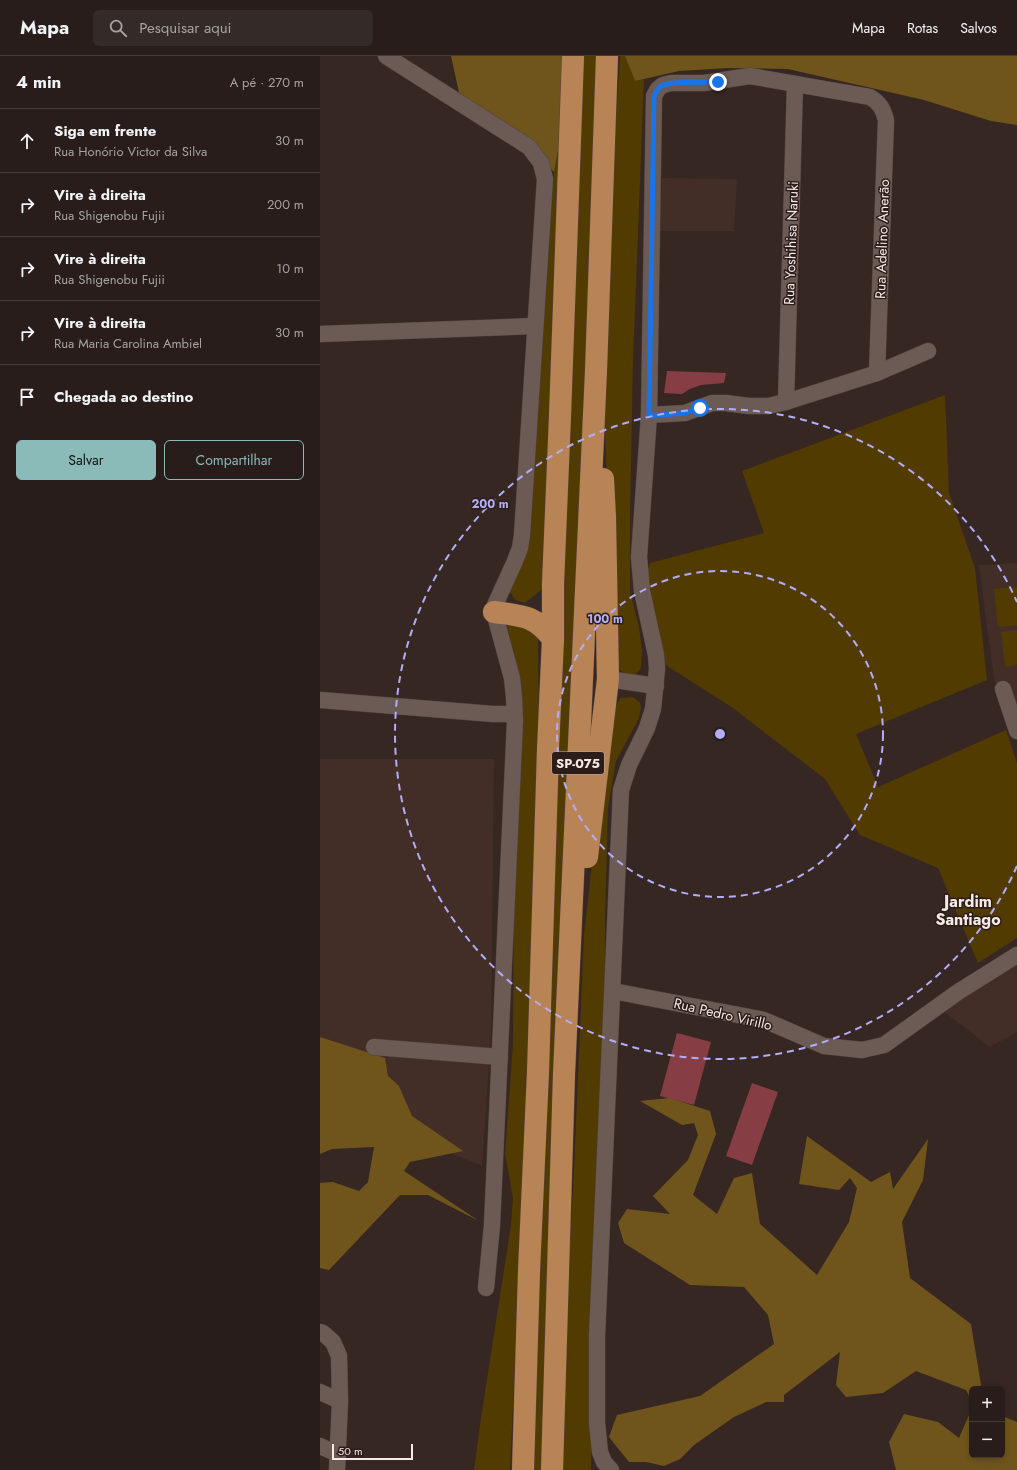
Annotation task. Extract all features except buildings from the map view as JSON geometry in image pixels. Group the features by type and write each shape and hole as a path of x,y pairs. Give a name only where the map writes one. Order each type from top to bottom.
{"highway":[{"name":"SP-075","path":"523,1470 553,639 553,584 573,56"},
{"name":"SP-075","path":"552,1470 564,1082 596,371 607,56"},
{"path":"570,963 582,899 608,679 605,517 596,371"},
{"path":"494,609 530,606 542,599 553,584"},
{"path":"494,609 532,620 544,627 553,639"}],"street":[{"path":"386,56 529,147 541,163 545,179 522,535 520,548 494,609 512,678 514,714 492,1225 486,1288"},
{"path":"611,1470 604,1462 600,1452 598,1423 597,1336 621,790 629,765 647,728 653,709 657,662 642,591 639,557 649,416 654,96 662,85 671,83 704,83 750,76 795,84"},
{"name":"Rua Adelino Anerão","path":"795,84 870,97 882,106 886,120 877,373"},
{"name":"Rua Yoshihisa Naruki","path":"786,402 795,84"},
{"path":"320,334 535,326"},
{"path":"649,416 685,413 712,403 768,406 786,402 877,373 928,351"},
{"path":"608,679 656,686"},
{"path":"1003,689 1017,731"},
{"path":"320,700 493,714 514,714"},
{"name":"Rua Pedro Virillo","path":"613,991 764,1020 824,1046 862,1050 884,1045 958,992 1017,955"},
{"path":"374,1047 500,1057"},
{"path":"320,1332 333,1342 339,1356 340,1401 337,1470"},
{"path":"320,1392 340,1401"},
{"path":"320,1446 338,1454"}],"shaded area":[{"path":"451,56 565,56 565,114 554,172 539,156 460,97"},
{"path":"580,56 601,56 543,1470 531,1470"},
{"path":"620,56 625,56 635,81 644,79 633,362 630,516 630,592 639,627 642,651 641,668 636,674 626,675 618,668 612,640 606,457 600,358"},
{"path":"625,56 1017,56 1017,125 991,121 924,100 788,69 728,68 679,71 635,81"},
{"path":"565,114 546,572 541,590 525,603 515,600 508,588 535,411 554,172"},
{"path":"662,178 737,179 734,231 659,231"},
{"path":"945,395 949,493 975,568 987,680 856,734 878,787 1006,730 1017,763 1017,938 978,963 938,868 860,835 825,779 733,708 664,664 646,574 650,563 764,533 742,471"},
{"path":"1017,563 1017,738 994,679 979,565"},
{"path":"1017,587 1017,625 998,627 994,589"},
{"path":"517,620 538,636 540,836 510,1470 474,1470 511,1225 513,1198 505,1154 513,1044 514,849 506,634 508,622"},
{"path":"1017,630 1017,665 1005,667 1001,632"},
{"path":"633,697 640,703 641,709 638,720 616,761 608,807 605,922 606,1027 592,1376 591,1470 560,1470 560,1408 574,1171 584,935 608,722 620,698"},
{"path":"320,759 494,759 491,1033 482,1166 448,1152 320,1072"},
{"path":"1017,963 1017,1032 990,1047 942,1010"},
{"path":"320,1037 385,1058 388,1076 399,1086 412,1116 463,1151 410,1162 404,1171 479,1221 428,1195 400,1195 329,1270 320,1268 320,1183 333,1182 359,1191 368,1182 374,1147 332,1149 320,1154"},
{"path":"670,1098 710,1111 716,1134 693,1195 717,1214 734,1178 752,1173 760,1224 817,1275 849,1222 857,1188 850,1178 839,1190 799,1184 807,1136 871,1182 890,1172 893,1189 928,1139 923,1180 902,1222 910,1278 971,1324 982,1386 969,1386 969,1396 966,1390 916,1371 883,1393 846,1397 836,1385 840,1352 784,1395 784,1402 766,1402 734,1417 694,1445 680,1459 664,1466 646,1462 629,1462 609,1437 617,1415 700,1396 774,1344 768,1315 744,1287 690,1285 624,1243 618,1223 627,1209 670,1214 653,1196 688,1160 698,1135 694,1123 682,1125 640,1101"},
{"path":"904,1414 938,1422 959,1438 969,1415 969,1458 1005,1458 1005,1417 1017,1422 1017,1470 896,1470 889,1442"}],"district":[{"name":"Jardim Santiago","path":"968,910"}],"route":[{"path":"700,408 685,413 649,416 654,96 662,85 671,83 718,82"}]}
